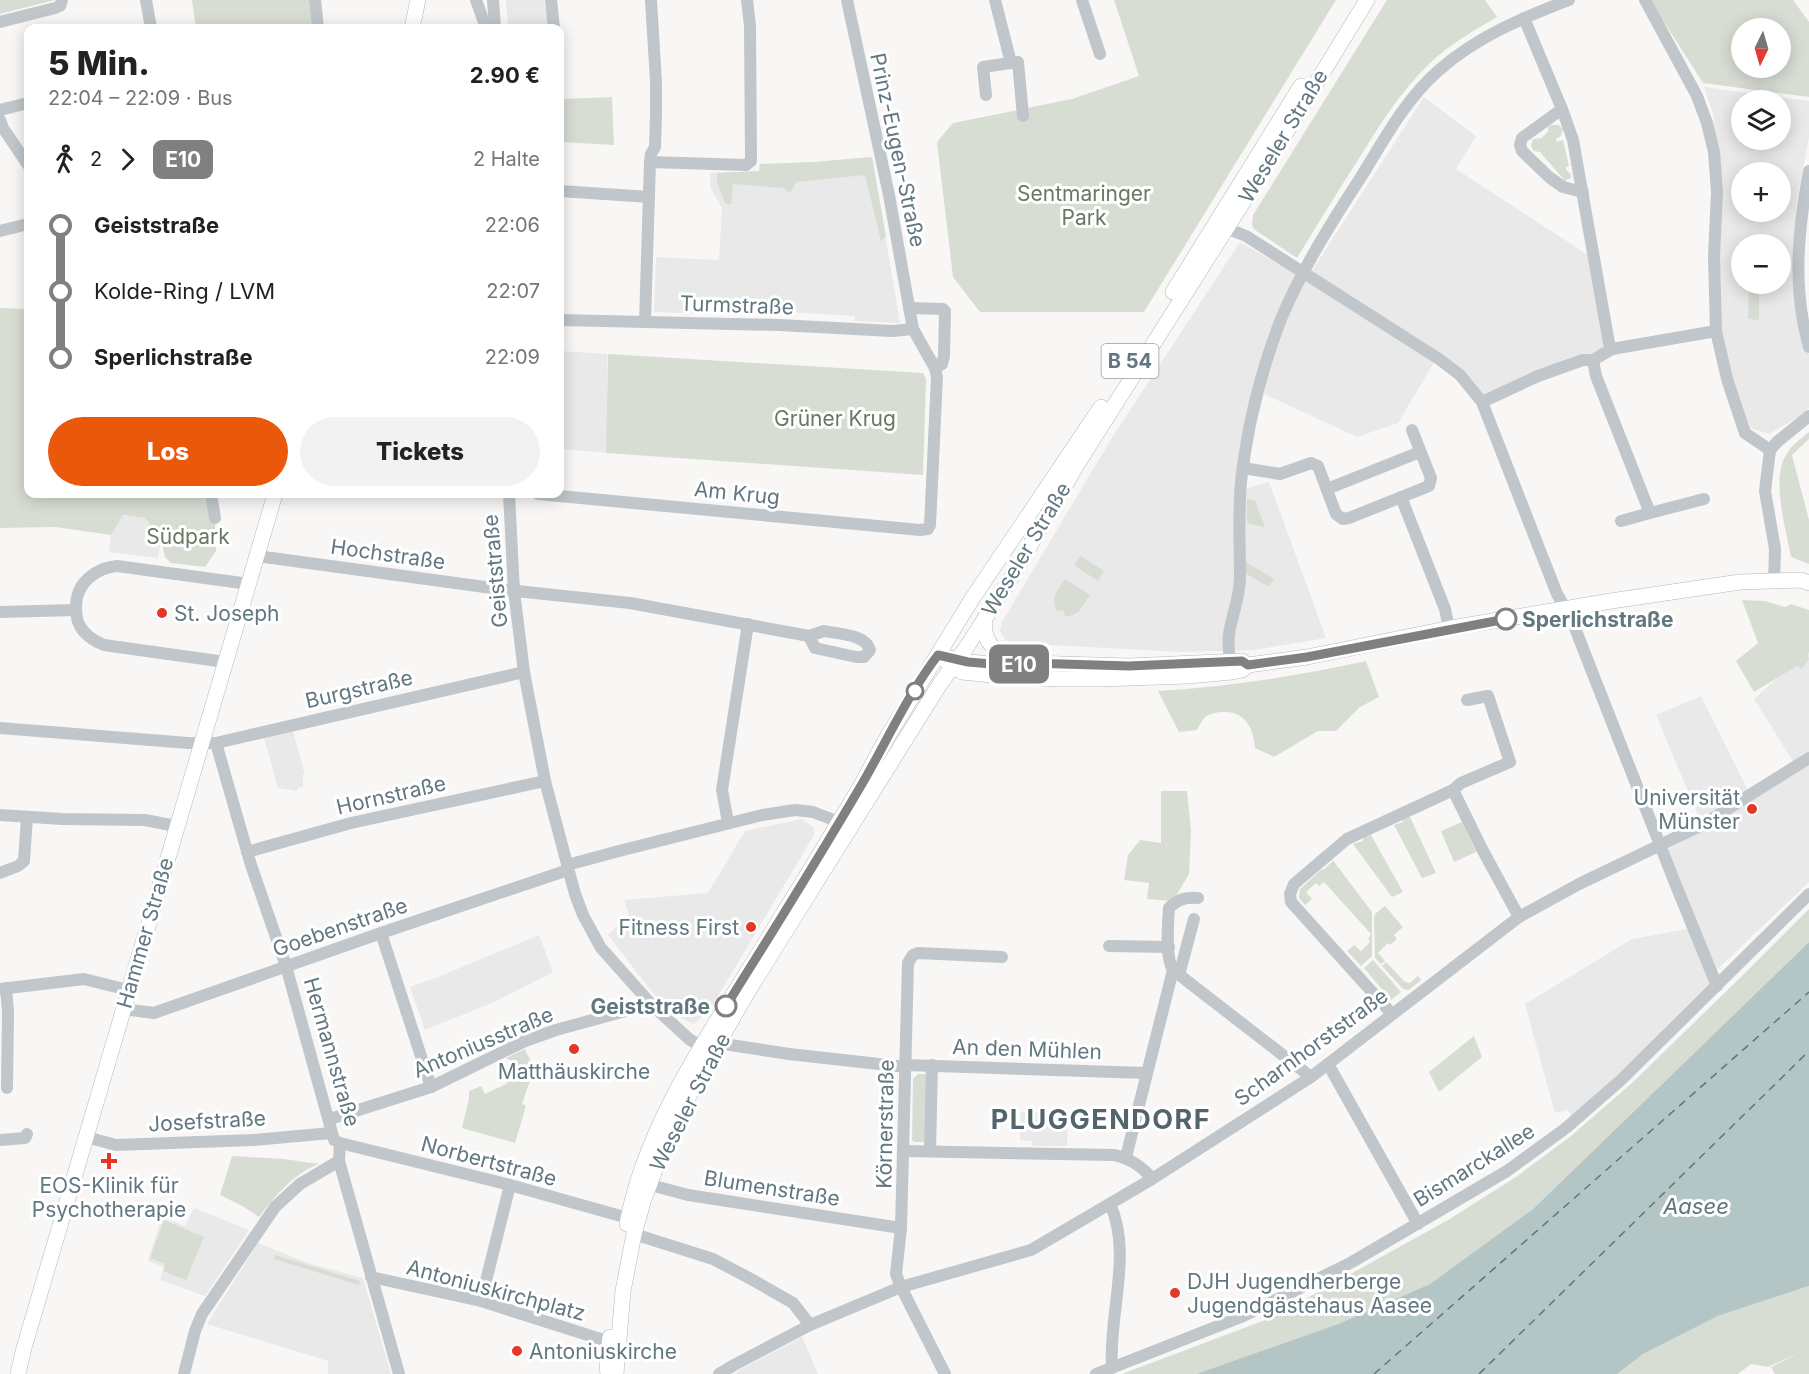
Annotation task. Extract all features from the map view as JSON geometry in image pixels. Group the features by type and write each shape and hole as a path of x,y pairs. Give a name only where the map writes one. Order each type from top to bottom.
{"main road":[{"path":"406,24 409,0"},
{"path":"413,24 418,0"},
{"name":"Weseler Straße","path":"616,1374 623,1291 643,1183 656,1135 670,1105 711,1048 921,714 1016,569 1356,0"},
{"name":"Weseler Straße","path":"711,1048 930,665 996,561 1100,408 1367,0"},
{"name":"Hammer Straße","path":"18,1374 176,826 209,743 225,662 274,498"},
{"path":"955,663 962,672 1037,678 1100,679 1232,672 1242,670 1248,665 1307,657 1449,628 1568,613 1740,582 1802,580 1809,582"},
{"path":"1774,581 1809,593"},
{"path":"985,618 984,630 993,648 1004,656 1029,663"},
{"path":"938,655 955,663 1004,665 1029,663 1129,666 1242,661 1248,665"},
{"name":"Weseler Straße","path":"608,1374 607,1364 616,1285 628,1218 643,1183"}],"street":[{"path":"0,22 56,8 60,6 62,0"},
{"path":"146,0 150,24"},
{"path":"315,0 318,24"},
{"path":"476,0 485,24"},
{"path":"493,0 495,24"},
{"path":"551,0 554,24"},
{"path":"645,322 650,162 655,147 656,115 651,0"},
{"path":"650,162 746,165 751,161 750,26 747,0"},
{"name":"Prinz-Eugen-Straße","path":"847,0 889,195 913,329 935,368 937,393 930,525"},
{"path":"995,0 1011,63"},
{"path":"1082,0 1100,54"},
{"path":"1231,662 1228,644 1230,620 1236,605 1240,580 1238,533 1243,468 1250,422 1281,320 1303,273 1322,237 1395,122 1417,93 1438,71 1462,52 1499,29 1569,0"},
{"path":"1645,0 1697,96 1707,123 1714,152 1718,192 1714,257 1716,331 1727,379 1745,433 1770,450"},
{"path":"1524,18 1574,140 1594,265 1612,349"},
{"path":"986,95 983,67 1018,62 1023,116"},
{"path":"0,110 24,104"},
{"path":"1562,109 1522,138 1520,145 1522,151 1549,177 1563,187 1583,192"},
{"path":"0,120 3,129 24,159"},
{"path":"1809,171 1800,228 1798,287 1809,347"},
{"path":"564,191 649,197"},
{"path":"0,231 24,225"},
{"path":"1221,225 1246,236 1453,368 1478,397 1557,594 1568,613 1718,986"},
{"name":"Prinz-Eugen-Straße","path":"909,308 943,309 945,311 944,356 942,364 935,368"},
{"name":"Turmstraße","path":"564,320 778,325 892,331 913,329"},
{"path":"1478,397 1583,360 1593,360 1612,349 1716,331"},
{"path":"1593,360 1596,376 1650,513"},
{"path":"1774,581 1775,549 1765,491 1770,450 1809,416"},
{"path":"1243,468 1280,474 1311,463 1315,464 1318,466 1336,514 1343,519 1429,486 1431,478 1412,430"},
{"path":"1327,489 1420,452"},
{"name":"Am Krug","path":"564,496 920,530 928,529 930,525"},
{"path":"1401,497 1445,609 1449,628"},
{"path":"212,498 215,518"},
{"name":"Geiststraße","path":"509,498 514,591 524,672 545,781 583,915 601,948 651,1004 677,1028 711,1048"},
{"path":"1621,521 1704,499"},
{"name":"Hochstraße","path":"257,556 514,591 630,603 809,636"},
{"path":"225,662 104,645 93,640 78,623 76,610 80,587 86,579 103,568 117,566 249,584"},
{"path":"0,612 76,610"},
{"path":"728,822 722,790 748,624"},
{"name":"Burgstraße","path":"0,728 209,743 524,672"},
{"path":"1392,1014 1291,902 1290,891 1294,884 1347,839 1453,790 1461,783 1510,762 1488,696 1467,700"},
{"name":"Hermannstraße","path":"209,743 286,966 334,1140 340,1143 339,1161 399,1374"},
{"name":"Scharnhorststraße","path":"719,1374 810,1325 901,1287 1031,1250 1152,1179 1311,1077 1519,917 1580,884 1702,825 1809,758"},
{"name":"Hornstraße","path":"247,852 351,823 545,781"},
{"path":"1453,790 1519,917"},
{"name":"Goebenstraße","path":"123,1009 154,1013 568,868 728,822 795,810 813,812 839,822"},
{"path":"0,815 62,819 145,820 176,826"},
{"path":"0,873 24,861 27,817"},
{"name":"Bismarckallee","path":"1096,1374 1277,1300 1352,1262 1507,1171 1566,1128 1621,1080 1809,894"},
{"path":"1198,898 1178,900 1169,908 1170,965 1311,1077"},
{"path":"1126,1158 1146,1073 1194,919"},
{"path":"381,933 431,1087"},
{"path":"1109,946 1169,947"},
{"name":"Körnerstraße","path":"945,1374 896,1274 901,1228 904,1151 908,963 910,958 918,953 1002,957"},
{"path":"7,1088 8,1012 3,989 84,979 128,990"},
{"name":"Antoniusstraße","path":"330,1119 431,1087 525,1041 556,1030 651,1004"},
{"name":"An den Mühlen","path":"711,1048 906,1066 1146,1073"},
{"path":"1328,1064 1418,1224"},
{"path":"930,1151 932,1065"},
{"name":"Josefstraße","path":"86,1137 116,1145 253,1140 332,1133"},
{"path":"0,1140 25,1138 27,1134"},
{"name":"Norbertstraße","path":"340,1143 510,1185 628,1218"},
{"path":"904,1151 1114,1155 1126,1158 1147,1172 1152,1179"},
{"path":"184,1374 195,1331 202,1314 275,1207 300,1184 339,1161"},
{"name":"Blumenstraße","path":"643,1183 688,1195 901,1228"},
{"path":"481,1301 510,1185"},
{"path":"1110,1204 1118,1230 1120,1248 1111,1342 1112,1368"},
{"path":"634,1234 713,1259 793,1303 810,1325"},
{"name":"Antoniuskirchplatz","path":"371,1277 481,1301 610,1342"}],"shaded area":[{"path":"506,0 544,0 545,7 549,8 551,24 508,24"},
{"path":"1704,87 1731,91 1731,150 1791,150 1791,99 1809,101 1809,137 1797,200 1793,252 1795,300 1809,355 1809,408 1769,434 1744,426 1719,327 1719,252 1723,192 1713,114"},
{"path":"1424,97 1476,136 1456,169 1591,257 1606,348 1537,372 1484,396 1439,354 1398,423 1357,437 1264,394 1255,427 1245,489 1269,482 1326,638 1254,650 1183,652 1013,643 1005,640 1000,631 1002,622 1110,441 1240,242 1306,280"},
{"path":"872,157 900,323 855,321 855,316 704,307 703,314 654,312 656,257 719,260 722,208 711,189 710,173 759,171 760,164"},
{"path":"564,351 607,354 607,453 564,449"},
{"path":"122,515 145,518 161,539 158,558 109,552 111,535"},
{"path":"1809,650 1809,882 1709,977 1709,988 1573,1117 1567,1110 1555,1113 1525,1004 1632,939 1687,929 1659,855 1704,829 1656,715 1701,696 1747,789 1794,763 1754,699"},
{"path":"293,731 305,774 303,774 303,788 300,787 296,791 278,788 264,738"},
{"path":"802,819 814,828 814,835 709,1011 694,1024 667,1011 608,935 629,915 624,900 708,893 745,831"},
{"path":"539,935 553,972 492,1003 425,1030 410,987"},
{"path":"1021,1112 1068,1113 1067,1146 1032,1146 1032,1141 1020,1140"},
{"path":"194,1208 249,1230 205,1296 160,1280 164,1267 148,1261 162,1217 185,1226"},
{"path":"258,1243 308,1263 363,1278 391,1374 328,1374 328,1361 207,1324"},
{"path":"802,1337 818,1374 734,1374 740,1370"}],"green space":[{"path":"0,0 55,0 0,14"},
{"path":"192,0 309,0 312,24 195,24"},
{"name":"Sentmaringer Park","path":"1114,0 1336,0 1144,312 980,312 953,277 937,142 953,123 1072,99 1139,76"},
{"path":"1387,0 1485,0 1497,17 1445,51 1429,64 1409,86 1390,110 1297,258 1255,230 1252,225 1253,215"},
{"path":"1650,0 1793,0 1809,22 1809,97 1791,95 1791,90 1756,90 1703,83"},
{"path":"612,97 614,145 564,142 564,99"},
{"path":"1551,125 1559,125 1563,129 1561,136 1556,139 1557,142 1563,140 1569,166 1566,170 1571,174 1571,178 1566,182 1540,152 1534,151 1531,146 1533,139 1542,138"},
{"path":"872,157 886,236 881,241 865,175 796,182 791,192 785,191 785,188 733,184 731,204 725,204 717,182 717,173 759,171 760,164"},
{"path":"1749,294 1759,294 1759,320 1748,319"},
{"name":"Südpark","path":"0,308 24,309 24,498 205,498 209,517 215,522 216,551 205,567 171,563 165,557 161,539 145,518 123,515 111,535 55,527 0,528"},
{"name":"Grüner Krug","path":"608,354 923,373 926,379 923,475 606,453"},
{"path":"1809,432 1809,439 1792,455 1809,520 1809,564 1791,557 1783,519 1780,477 1788,451"},
{"path":"1247,499 1255,501 1265,527 1249,524 1247,521"},
{"path":"1080,556 1104,571 1098,581 1074,565"},
{"path":"1246,562 1274,579 1269,587 1245,573"},
{"path":"1065,579 1090,595 1080,610 1070,616 1065,616 1061,610 1057,611 1054,602"},
{"path":"1742,600 1765,601 1785,607 1791,604 1809,610 1809,652 1807,655 1809,659 1802,669 1797,666 1754,692 1736,661 1758,643"},
{"path":"1366,661 1379,697 1360,707 1336,731 1318,731 1274,757 1255,748 1253,734 1247,722 1231,712 1209,715 1204,718 1197,730 1179,732 1158,691 1262,680"},
{"path":"1161,791 1187,791 1191,830 1189,874 1173,901 1147,899 1149,883 1124,880 1128,855 1140,840 1161,843"},
{"path":"1410,817 1436,873 1422,878 1394,825"},
{"path":"1462,822 1476,852 1454,862 1441,831"},
{"path":"1371,835 1403,892 1392,897 1353,844"},
{"path":"1332,859 1372,912 1372,956 1361,966 1347,951 1354,945 1361,951 1370,942 1368,939 1371,934 1324,882 1319,886 1316,883 1306,892 1312,899 1305,905 1299,898 1300,889 1332,862"},
{"path":"1385,906 1403,927 1394,935 1397,939 1390,945 1388,943 1378,953 1385,961 1381,964 1375,958 1374,919 1375,914"},
{"path":"1809,909 1809,942 1533,1209 1430,1284 1338,1324 1196,1374 1122,1374 1273,1317 1448,1220 1516,1177 1571,1136 1632,1083"},
{"path":"1373,960 1401,992 1391,1000 1364,968"},
{"path":"1386,962 1405,982 1410,983 1418,976 1421,980 1409,990 1403,989 1382,966"},
{"path":"1474,1036 1482,1057 1439,1092 1429,1072"},
{"path":"525,1049 534,1069 522,1104 526,1106 515,1143 462,1128 469,1091 481,1086 485,1094 506,1084 513,1062 506,1058"},
{"path":"918,1074 929,1074 927,1142 912,1140 913,1079"},
{"path":"232,1156 319,1164 293,1179 278,1193 259,1217 220,1195"},
{"path":"164,1220 204,1237 186,1280 163,1271 165,1264 150,1258"},
{"path":"275,1255 360,1281 359,1285 274,1259"},
{"path":"1809,1286 1809,1374 1775,1374 1771,1367 1801,1352 1768,1367 1751,1364 1738,1374 1617,1374 1643,1354 1718,1316"}],"water":[{"name":"Aasee","path":"1809,942 1809,1286 1718,1316 1643,1354 1617,1374 1196,1374 1338,1324 1430,1284 1533,1209"}],"ferry route":[{"path":"1374,1374 1809,992"},
{"path":"1479,1374 1809,1051"}],"bus line":[{"name":"E10","path":"726,1006 938,655 968,662 1004,665 1029,663 1129,666 1242,661 1248,665 1307,657 1506,619"}],"place":[{"name":"St. Joseph","path":"162,613"},
{"name":"Sperlichstraße","path":"1506,619"},
{"name":"Universität Münster","path":"1752,809"},
{"name":"Fitness First","path":"751,927"},
{"name":"Geiststraße","path":"726,1006"},
{"name":"Matthäuskirche","path":"574,1049"},
{"name":"EOS-Klinik für Psychotherapie","path":"109,1161"},
{"name":"DJH Jugendherberge Jugendgästehaus Aasee","path":"1175,1293"},
{"name":"Antoniuskirche","path":"517,1351"}],"district":[{"name":"PLUGGENDORF","path":"1101,1119"}]}
